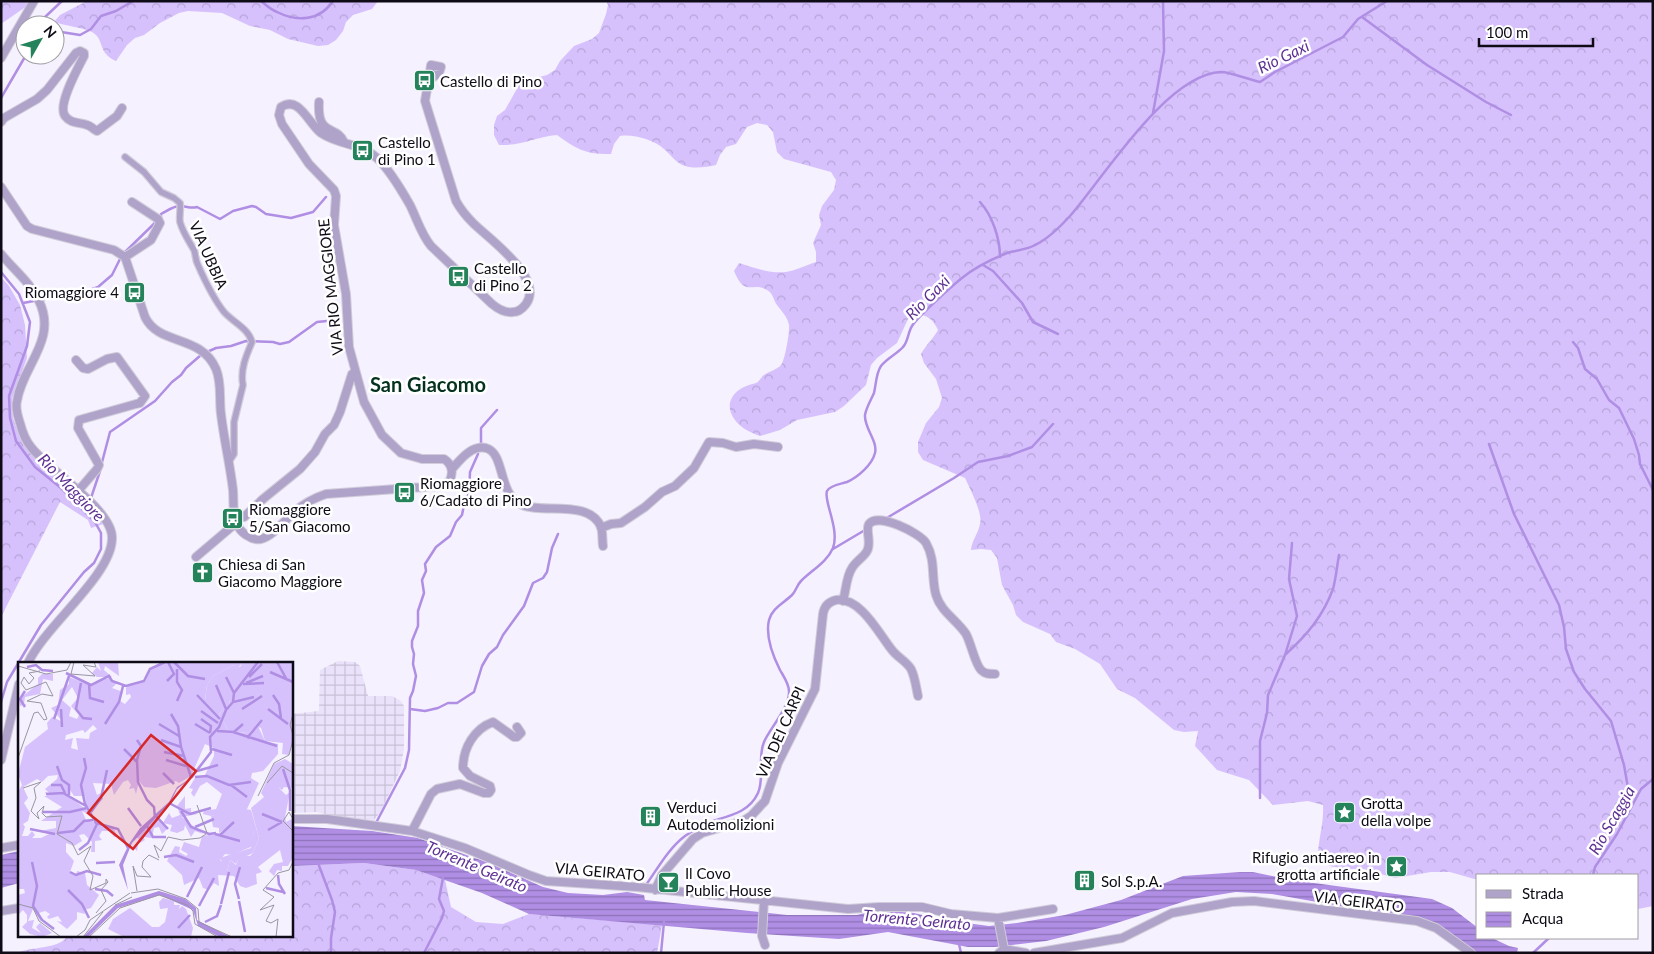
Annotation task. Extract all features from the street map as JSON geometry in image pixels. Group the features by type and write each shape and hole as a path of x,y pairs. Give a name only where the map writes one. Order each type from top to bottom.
{"street":[{"path":"1,58 34,1"},
{"path":"1,122 4,118 36,99 47,90 76,53 80,51 84,53 84,56 65,100 63,113 74,122 87,125 97,131 117,116 122,108"},
{"name":"VIA RIO MAGGIORE","path":"428,82 425,101 454,197 461,211 507,253 527,280 530,295 522,309 514,312 496,307 431,246 423,237 410,206 400,189 377,158 367,151 322,133 296,104 288,103 279,110 282,124 309,164 334,190 336,196 334,225 346,294 348,347 364,402 382,435 401,453 422,459 441,458 447,461 452,469"},
{"path":"319,102 321,123 327,124 342,137 344,142"},
{"name":"VIA UBBIA","path":"125,157 144,172 161,192 180,203 180,221 208,288 225,313 249,333 252,342 245,357 243,385 234,422 234,454 230,460"},
{"path":"1,187 27,226 32,229 114,250 125,257 145,317 150,326 161,333 196,347 207,349 218,374 221,415 230,460 236,523 248,536 261,539 270,534 294,512 317,497 326,494 439,486 451,479 452,469 469,452 474,449 484,448 489,449 497,456 502,479 510,496 520,504 532,507 581,511 596,520 601,528 603,546"},
{"path":"125,257 151,240 160,223 158,219 132,202"},
{"path":"1,254 30,285 43,312 43,338 16,401 20,424 32,448 104,516 113,537 104,566 50,630 29,662"},
{"path":"76,360 84,368 88,369 107,359 117,357 145,396 136,404 79,420 78,428 98,465 97,469 78,491"},
{"path":"244,517 307,462 325,434 334,425 352,374 355,372"},
{"path":"601,528 621,522 645,507 662,492 674,486 694,468 709,442 723,443 736,447 754,444 778,447"},
{"path":"918,696 914,675 910,667 892,650 880,632 860,610 852,604 843,601 852,568 869,546 868,528 873,520 898,524 926,541 934,566 934,588 941,608 965,633 981,670 986,674 995,674"},
{"path":"196,557 236,523"},
{"name":"VIA DEI CARPI","path":"653,889 662,874 693,839 702,833 751,816 765,801 778,763 815,690 824,609 832,601 843,601"},
{"path":"1,760 18,688"},
{"path":"412,831 431,794 437,789 460,784 489,793 491,788 488,784 470,776 463,768 470,741 481,728 493,722 514,737 517,737 520,733 517,727"},
{"name":"VIA GEIRATO","path":"292,819 327,819 412,831 465,848 546,881 636,887 764,906 848,909 922,907 951,914 999,921 1053,909"},
{"path":"1,848 18,845"},
{"name":"VIA GEIRATO","path":"1034,953 1122,938 1172,913 1205,906 1254,901 1417,921 1436,928 1471,953"},
{"path":"764,906 762,936 765,945"},
{"path":"1,911 18,908"},
{"path":"999,921 1002,950 1026,953"}],"shaded area":[{"path":"338,661 355,662 360,666 368,696 392,696 401,701 404,706 404,749 400,771 381,811 374,820 338,818 317,812 292,813 292,714 319,711 320,670"}],"green space":[{"path":"1,1 28,1 27,6 1,24"},
{"path":"87,1 378,1 372,9 353,15 346,22 343,31 336,40 328,45 318,46 288,39 270,30 250,26 222,13 188,11 179,13 160,23 144,35 135,38 127,45 116,61 106,54 96,35 83,29 65,25 65,15 60,15"},
{"path":"606,1 1653,1 1653,906 1639,909 1639,874 1476,874 1476,879 1450,872 1431,872 1395,878 1363,869 1329,866 1318,853 1323,805 1308,801 1273,805 1249,780 1217,770 1195,746 1198,731 1184,732 1174,730 1135,698 1117,689 1100,664 1075,649 1056,642 1050,634 1023,622 1016,615 1013,605 1002,585 997,558 991,550 971,550 979,528 980,514 965,478 923,460 918,452 918,442 926,423 939,407 942,398 936,379 924,363 921,354 938,330 927,317 916,313 908,319 897,343 871,365 866,385 835,412 797,420 780,430 760,436 739,425 731,413 731,399 740,389 756,383 764,375 781,365 786,352 789,328 786,317 772,295 762,288 745,287 734,271 739,263 753,268 783,272 816,262 816,252 813,243 821,225 819,215 822,206 834,190 836,180 831,172 784,159 777,152 773,132 767,125 757,123 747,127 736,144 726,147 716,165 701,167 682,165 655,143 644,138 631,136 620,136 614,144 611,154 582,150 557,135 514,144 499,145 494,135 494,125 497,116 505,110 519,85 528,80 547,75 555,70 560,61 574,46 592,39 599,33 608,5"},
{"path":"1,277 9,286 20,305 25,325 27,358 12,399 13,418 21,440 37,460 97,515 103,524 91,528 88,520 60,502 1,617"},
{"path":"364,863 416,870 445,880 451,907 476,922 503,924 529,914 662,925 657,953 17,953 58,943 68,936 292,936 292,866"}],"water":[{"name":"Torrente Geirato","path":"292,826 372,831 418,838 489,863 543,887 568,893 603,895 627,892 644,895 645,900 787,915 857,915 877,910 914,913 943,920 989,926 1065,915 1121,900 1183,876 1253,872 1292,880 1432,899 1452,908 1476,926 1476,939 1494,939 1518,948 1517,953 1478,953 1437,926 1272,894 1236,892 1192,899 1104,927 1046,941 995,947 968,947 888,932 839,939 747,933 529,914 482,893 416,870 364,863 292,866"},
{"path":"18,851 18,883 1,888 1,855"}],"waterway":[{"path":"47,15 62,1"},
{"path":"65,33 80,35 91,29 101,16 116,11 133,1"},
{"path":"261,1 275,11 300,18 308,18 322,13 333,1"},
{"path":"1153,113 1164,51 1163,1"},
{"name":"Rio Gaxi","path":"646,885 668,853 685,836 700,826 732,815 747,807 758,793 761,781 762,748 786,704 789,691 770,646 769,620 775,609 792,595 801,581 823,562 833,548 835,540 826,495 827,491 833,486 856,477 868,466 873,457 875,444 865,420 867,407 874,393 879,369 883,363 905,345 915,321 943,294 972,271 1007,253 1032,247 1054,232 1070,216 1138,130 1158,108 1179,90 1200,77 1221,72 1260,82 1275,72 1343,37 1358,19 1387,1"},
{"path":"1362,17 1427,65 1486,102 1511,115"},
{"name":"Rio Maggiore","path":"1,98 20,65"},
{"path":"124,253 161,217 161,214 175,207 197,207 220,219 233,211 252,206 266,214 291,218 313,212 326,197"},
{"path":"980,202 988,213 994,227 999,242 1000,257"},
{"path":"23,303 87,291 98,287 112,275 121,257"},
{"path":"983,265 993,271 1022,303 1033,322 1058,334"},
{"name":"Rio Maggiore","path":"1,272 19,294 30,322 27,346 9,396 10,418 16,441 35,467 61,488 95,522 101,533 101,549 94,563 84,572 41,625 19,662"},
{"path":"207,352 246,341 280,344 289,342 317,322 333,318"},
{"path":"1573,342 1578,348 1585,369 1597,379 1609,400 1619,408 1634,439 1640,464 1653,490"},
{"path":"101,466 110,432 155,401 201,355"},
{"path":"481,443 481,428 497,410"},
{"path":"885,519 978,462 1008,456 1032,447 1053,424"},
{"path":"1489,444 1514,514 1559,605 1566,649 1574,672 1611,721 1624,765 1631,805"},
{"path":"377,821 405,768 409,750 410,698 416,676 413,664 412,641 418,626 418,611 424,593 422,580 426,571 425,564 436,547 450,536 456,522 462,515 469,493 470,472 478,454"},
{"path":"86,513 100,471"},
{"path":"833,549 865,530"},
{"path":"410,709 425,711 448,703 457,703 474,692 482,666 489,654 497,647 503,635 524,606 533,583 543,578 547,572 552,548 558,534"},
{"path":"1260,798 1260,741 1267,713 1268,695 1285,655 1297,616 1289,579 1292,543"},
{"path":"1286,654 1301,640 1329,599 1336,576 1339,555"},
{"name":"Rio Maggiore","path":"1,702 7,682 18,664"},
{"name":"Rio Scaggia","path":"1593,874 1595,867 1617,834 1641,789 1653,779"},
{"path":"318,863 335,912 331,953"},
{"path":"424,953 444,911 439,899 443,878"},
{"path":"661,953 664,922"},
{"name":"Rio Scaggia","path":"1533,953 1548,939"},
{"path":"959,944 961,953"}],"place":[{"name":"Castello di Pino","path":"424,81"},
{"name":"Castello di Pino 1","path":"362,151"},
{"name":"Castello di Pino 2","path":"458,277"},
{"name":"Riomaggiore 4","path":"135,292"},
{"name":"Riomaggiore 6/Cadato di Pino","path":"404,492"},
{"name":"Riomaggiore 5/San Giacomo","path":"233,518"},
{"name":"Chiesa di San Giacomo Maggiore","path":"202,573"},
{"name":"Grotta della volpe","path":"1345,812"},
{"name":"Verduci Autodemolizioni","path":"651,816"},
{"name":"Rifugio antiaereo in grotta artificiale","path":"1396,866"},
{"name":"Sol S.p.A.","path":"1085,881"},
{"name":"Il Covo Public House","path":"669,882"}],"district":[{"name":"San Giacomo","path":"428,384"}]}
